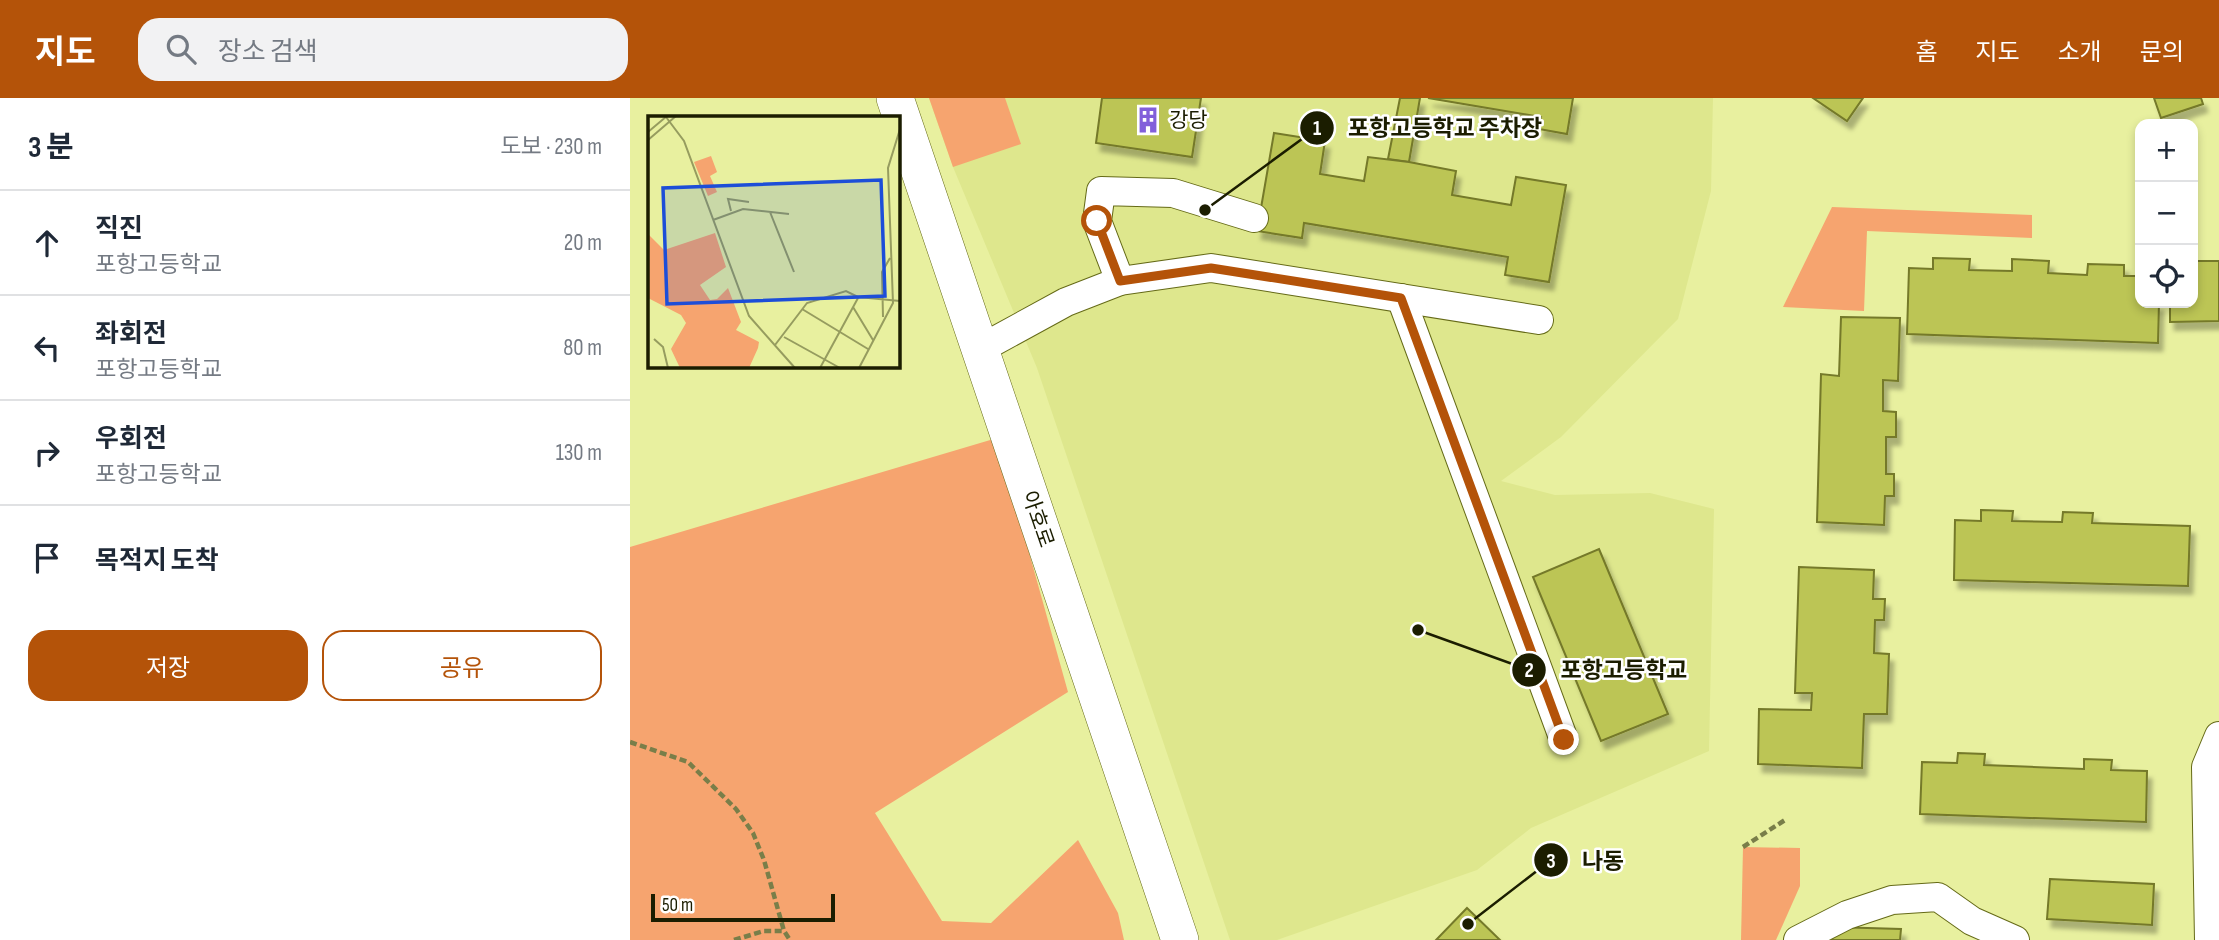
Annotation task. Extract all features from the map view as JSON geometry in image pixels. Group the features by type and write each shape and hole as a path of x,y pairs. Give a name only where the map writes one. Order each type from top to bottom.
{"main road":[{"name":"아호로","path":"895,98 1180,940"}],"lane":[{"path":"1120,281 1097,221 1101,191 1173,193 1254,218"},
{"path":"980,349 1066,302 1120,281 1211,268 1539,320"},
{"path":"1401,298 1564,740"},
{"path":"2208,940 2206,767 2219,736"},
{"path":"1798,940 1847,915 1892,900 1938,897 1972,921 2015,940"}],"path":[{"path":"630,742 688,762 736,809 752,833 764,860 783,931 790,940"},
{"path":"1743,847 1785,820"},
{"path":"734,940 764,931 783,931"}],"shaded area":[{"path":"929,98 1713,98 1711,191 1678,319 1561,437 1501,481 1555,495 1650,493 1714,509 1709,751 1531,828 1477,870 1277,940 1230,940 1037,368 953,167"},
{"path":"929,98 1005,98 1021,144 953,167"},
{"path":"1832,207 2032,215 2032,238 1867,231 1864,311 1783,307"},
{"path":"997,438 1068,692 875,813 942,921 991,923 1078,840 1118,913 1124,940 630,940 630,547"},
{"path":"1743,847 1800,848 1800,886 1776,940 1741,940"}],"building":[{"name":"강당","path":"1102,98 1201,98 1192,157 1096,143"},
{"path":"1400,98 1420,98 1409,162 1388,159"},
{"path":"1428,98 1573,98 1567,134 1539,129 1541,117"},
{"path":"1813,98 1863,98 1847,121"},
{"path":"2154,98 2201,98 2203,104 2161,118"},
{"path":"1274,133 1325,141 1320,174 1364,181 1368,157 1409,162 1456,171 1452,195 1511,205 1516,177 1566,185 1549,282 1505,275 1508,257 1304,223 1302,238 1257,231"},
{"path":"1933,258 1970,259 1969,270 2012,271 2012,259 2049,261 2048,273 2087,275 2088,264 2124,265 2124,276 2135,276 2135,308 2159,308 2158,343 1907,334 1909,268 1933,269"},
{"path":"2198,261 2219,261 2219,321 2170,322 2170,308 2198,308"},
{"path":"1841,317 1900,318 1898,381 1883,380 1883,411 1896,412 1896,437 1886,437 1886,474 1894,474 1894,496 1885,496 1884,525 1817,522 1821,374 1839,376"},
{"path":"1981,510 2013,511 2012,521 2062,522 2063,512 2093,513 2092,523 2190,526 2188,586 1954,580 1955,520 1981,521"},
{"path":"1599,549 1668,714 1601,741 1533,577"},
{"path":"1799,567 1874,570 1873,599 1885,599 1884,620 1875,620 1874,653 1889,654 1887,714 1864,714 1862,768 1758,764 1759,709 1811,710 1812,693 1795,693"},
{"path":"1958,753 1985,754 1984,765 2084,769 2084,759 2112,760 2111,770 2147,771 2146,822 1920,814 1922,762 1957,763"},
{"path":"2050,879 2154,884 2152,925 2047,919"},
{"path":"1467,908 1500,940 1436,940"},
{"path":"1833,927 1901,929 1900,940 1832,940"}],"place":[{"name":"강당","path":"1148,120"},
{"name":"포항고등학교 주차장","path":"1205,210"},
{"name":"포항고등학교","path":"1418,630"},
{"name":"나동","path":"1468,924"}],"route":[{"path":"1097,221 1120,281 1211,268 1401,298 1564,740"}]}
